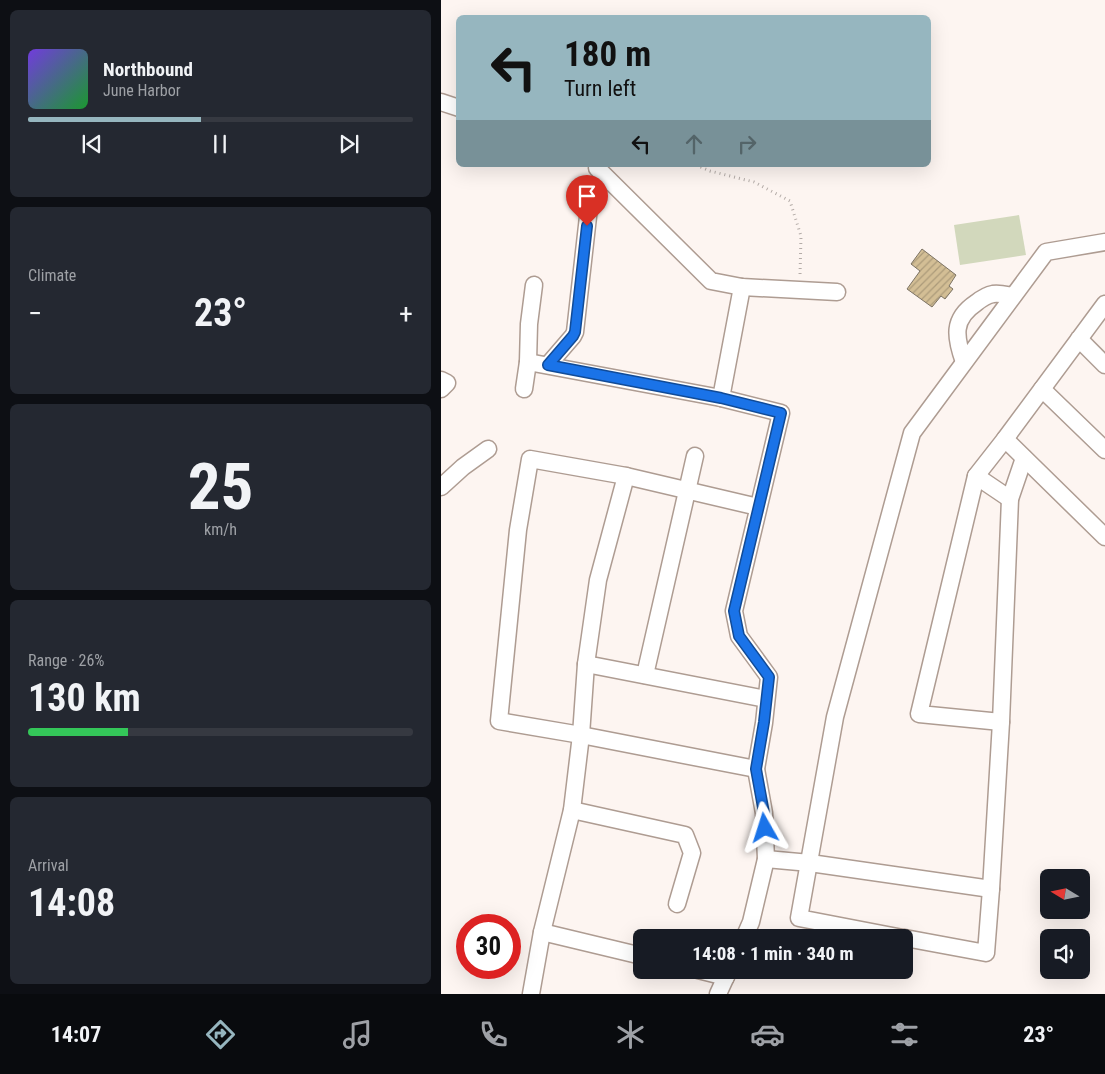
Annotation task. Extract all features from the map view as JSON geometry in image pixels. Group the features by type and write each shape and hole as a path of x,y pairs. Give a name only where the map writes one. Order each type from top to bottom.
{"street":[{"path":"441,102 456,107"},
{"path":"599,167 711,281 742,287 837,292"},
{"path":"548,365 575,332 590,199"},
{"path":"857,929 799,918 835,717 912,433 1046,252 1105,242"},
{"path":"523,389 528,362 529,324 534,285"},
{"path":"721,398 742,287"},
{"path":"964,362 956,333 958,322 968,308 982,298 993,294 1013,296"},
{"path":"1001,722 919,714 976,476 1105,304"},
{"path":"1079,339 1105,365"},
{"path":"528,362 721,398 781,413 734,611 739,636 769,677 756,769 764,813 766,859 748,929"},
{"path":"441,380 447,383 441,389"},
{"path":"1042,389 1105,450"},
{"path":"1005,439 1105,537"},
{"path":"441,487 488,449"},
{"path":"645,676 695,456"},
{"path":"913,940 986,953 1001,722 1010,499 1025,458"},
{"path":"756,769 499,721 518,530 530,459 626,476 758,507"},
{"path":"531,994 543,932 572,810 581,735 585,664 598,580 626,476"},
{"path":"976,476 1010,499"},
{"path":"585,664 766,699"},
{"path":"572,810 685,835 692,853 677,904"},
{"path":"766,859 810,863 991,890"},
{"path":"543,932 633,954"},
{"path":"718,994 726,979"}],"path":[{"path":"701,167 754,182 790,201 801,236 799,290"}],"green space":[{"path":"1019,215 1026,255 960,265 954,225"}],"building":[{"path":"922,249 956,275 949,286 953,289 945,299 941,296 932,307 907,289 920,271 911,264"}],"route":[{"path":"587,226 575,332 548,365 721,398 781,413 734,611 739,636 769,677 756,769 765,828"}]}
